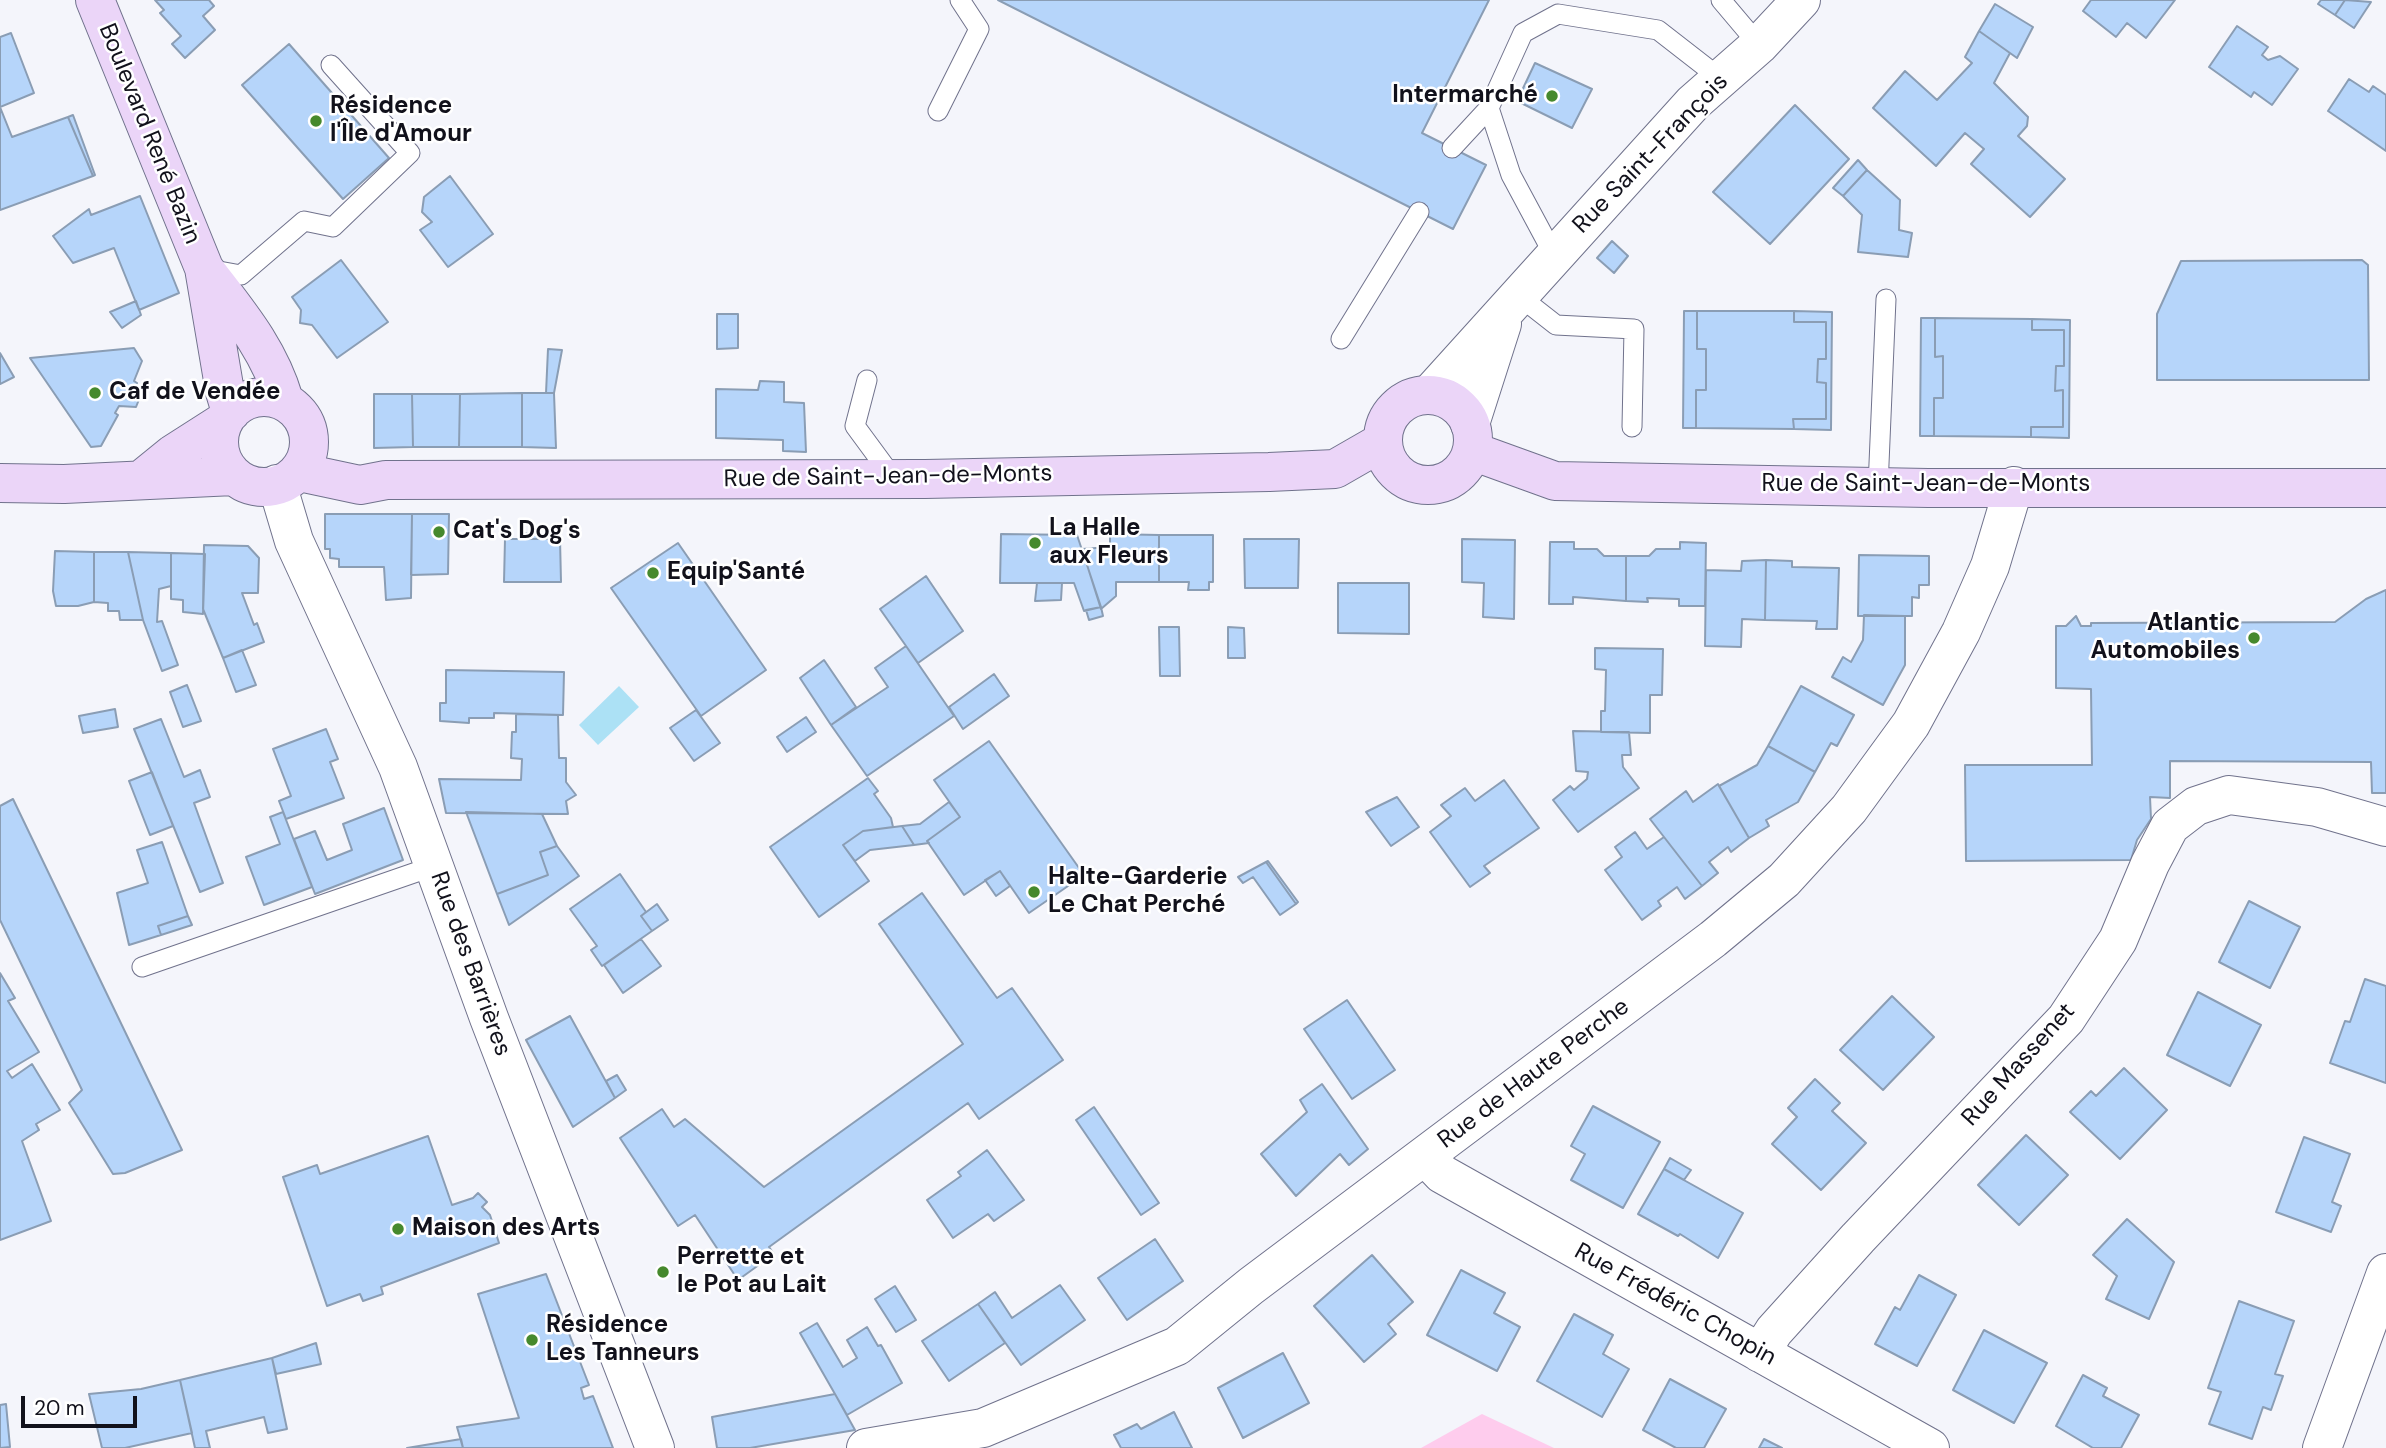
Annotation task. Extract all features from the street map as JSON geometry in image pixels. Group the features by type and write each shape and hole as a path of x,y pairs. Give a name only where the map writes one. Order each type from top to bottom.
{"main road":[{"name":"Boulevard René Bazin","path":"94,0 204,268 227,417"},
{"name":"Boulevard René Bazin","path":"204,268 257,339 294,412"},
{"path":"1429,395 1454,403 1463,413 1471,438 1466,465 1457,476 1444,483 1430,485 1416,484 1392,469 1384,456 1382,442 1384,427 1401,403 1429,395"},
{"path":"141,480 247,400 263,398 294,412 310,445 288,478 263,487 249,484 234,476 223,460 218,441 227,417"},
{"name":"Rue de Saint-Jean-de-Monts","path":"294,412 346,458 386,480"},
{"name":"Rue de Saint-Jean-de-Monts","path":"1471,438 1555,481 1878,487 2386,488"},
{"name":"Rue de Saint-Jean-de-Monts","path":"288,478 360,485 386,480 894,479 1335,469 1382,442"},
{"path":"0,483 64,484 234,476"}],"street":[{"name":"Rue Saint-François","path":"1429,395 1693,103 1759,45 1801,0"},
{"name":"Rue Saint-François","path":"1471,438 1512,304"},
{"name":"Rue des Barrières","path":"288,478 295,541 398,767 489,1018 655,1448"},
{"name":"Rue de Haute Perche","path":"866,1448 984,1428 1177,1346 1251,1286 1713,939 1784,880 1849,809 1911,724 1961,632 1990,566 2014,486"},
{"name":"Rue Massenet","path":"1760,1353 1774,1331 1858,1238 2066,1018 2118,940 2150,864 2170,826 2196,806 2229,795 2317,807 2386,827"},
{"name":"Rue Frédéric Chopin","path":"1425,1156 1442,1174 1930,1448"},
{"path":"2322,1448 2386,1274"}],"lane":[{"path":"938,111 979,29 960,0"},
{"path":"1721,0 1759,45"},
{"path":"1452,148 1489,107 1523,33 1558,14 1658,30 1721,79"},
{"path":"204,268 241,275 304,221 333,227 410,153 331,65"},
{"path":"1489,107 1511,175 1555,257"},
{"path":"1341,340 1419,212"},
{"path":"1878,487 1886,299"},
{"path":"1512,304 1556,325 1634,329 1632,427"},
{"path":"867,380 856,426 894,479"},
{"path":"142,967 434,866"}],"shaded area":[{"path":"1482,1414 1554,1448 1421,1448"}],"water":[{"path":"619,686 639,707 598,745 579,725"}],"building":[{"path":"155,0 209,0 214,6 203,16 215,30 185,58 172,44 181,36 160,13 164,10"},
{"path":"998,0 1489,0 1422,133 1486,165 1453,229"},
{"path":"2091,0 2175,0 2146,38 2127,23 2116,37 2083,11"},
{"path":"2321,0 2345,0 2335,15 2318,4"},
{"path":"2345,0 2371,2 2354,28 2335,15"},
{"path":"1995,4 2033,27 2017,58 1979,31"},
{"path":"2237,26 2268,47 2262,55 2268,60 2280,56 2298,69 2272,105 2254,92 2251,97 2209,67"},
{"path":"1979,31 2010,53 1994,83 2028,117 2027,126 2018,136 2065,179 2030,217 1971,164 1984,149 1965,133 1936,166 1873,108 1905,71 1937,100 1972,63 1965,57"},
{"path":"11,33 34,93 0,107 0,37"},
{"name":"Résidence l'Île d'Amour","path":"289,44 389,158 343,199 242,85"},
{"path":"1535,63 1592,89 1572,128 1517,101"},
{"path":"2349,79 2369,92 2373,86 2386,95 2386,151 2328,111"},
{"path":"1795,105 1849,159 1770,244 1713,192"},
{"path":"0,107 12,137 68,117 93,176 0,210"},
{"path":"73,115 95,175 93,176 68,117"},
{"path":"1858,160 1867,170 1843,196 1833,188"},
{"path":"1867,170 1900,200 1899,230 1912,233 1908,257 1858,252 1862,215 1843,196"},
{"path":"450,176 493,234 448,267 420,230 432,222 422,212 424,197"},
{"path":"140,196 179,293 139,310 114,248 73,263 53,236 89,209 91,215"},
{"path":"1612,241 1628,256 1614,273 1597,258"},
{"path":"341,260 388,322 337,358 312,325 300,323 301,310 292,297"},
{"path":"2362,260 2368,265 2369,380 2157,380 2157,314 2181,261"},
{"path":"136,301 141,315 122,328 110,312"},
{"path":"1684,311 1697,311 1697,349 1706,349 1706,390 1696,390 1696,428 1683,428"},
{"path":"1697,311 1794,311 1794,322 1826,322 1826,359 1818,359 1817,382 1826,383 1826,419 1793,419 1794,429 1696,428 1696,390 1706,390 1706,349 1697,349"},
{"path":"1794,311 1832,312 1831,430 1794,429 1793,419 1826,419 1826,383 1817,382 1818,359 1826,359 1826,322 1794,322"},
{"path":"717,314 738,314 738,348 717,349"},
{"path":"1921,318 1935,318 1935,357 1943,356 1943,398 1934,398 1934,436 1920,436"},
{"path":"1935,318 2032,319 2032,330 2064,330 2064,366 2056,366 2055,391 2063,390 2063,427 2031,427 2031,437 1934,436 1934,398 1943,398 1943,356 1935,357"},
{"path":"2032,319 2070,320 2069,438 2031,437 2031,427 2063,427 2063,390 2055,391 2056,366 2064,366 2064,330 2032,330"},
{"path":"134,348 142,361 134,381 137,383 133,394 140,397 136,407 119,406 115,413 118,415 101,446 91,447 30,358"},
{"path":"548,349 562,350 554,393 546,393"},
{"path":"0,353 14,377 0,384"},
{"path":"760,381 784,382 784,402 804,403 806,452 783,451 783,440 716,438 716,389 758,390"},
{"path":"522,393 522,447 459,447 460,394"},
{"path":"522,393 554,393 556,448 522,447"},
{"path":"374,394 412,394 413,447 374,448"},
{"path":"412,394 460,394 459,447 413,447"},
{"path":"325,514 412,514 411,598 386,600 384,567 339,567 339,559 330,558 330,549 325,549"},
{"path":"412,514 449,514 448,574 411,575"},
{"path":"524,533 537,533 537,539 525,539"},
{"path":"1001,534 1077,535 1101,607 1084,611 1074,583 1000,583"},
{"path":"1110,534 1159,535 1159,582 1116,582 1116,596 1101,609 1082,549 1110,547"},
{"path":"1159,535 1213,535 1213,582 1209,582 1209,590 1188,590 1189,582 1159,582"},
{"path":"505,539 560,539 561,582 504,582"},
{"path":"1244,539 1299,539 1298,588 1245,588"},
{"path":"1462,539 1515,540 1514,619 1483,617 1484,583 1462,582"},
{"path":"1550,542 1574,542 1574,549 1597,549 1604,556 1626,556 1626,601 1573,597 1573,604 1549,604"},
{"path":"1680,542 1706,543 1705,606 1679,606 1679,599 1647,598 1648,602 1626,601 1626,556 1649,556 1656,549 1680,549"},
{"path":"678,543 766,670 701,716 611,588"},
{"path":"204,545 248,546 259,558 258,593 242,593 254,625 257,623 264,642 223,658 203,609"},
{"path":"55,551 94,552 94,602 78,606 56,606 53,591"},
{"path":"94,552 128,552 143,620 120,620 119,611 108,611 108,603 94,602"},
{"path":"128,552 171,553 171,586 159,589 157,622 162,621 178,665 162,671 143,620"},
{"path":"171,553 205,554 203,614 183,612 183,600 171,599"},
{"path":"1859,555 1929,556 1929,585 1919,585 1919,598 1912,597 1912,616 1858,616"},
{"path":"1766,560 1765,620 1742,619 1741,647 1705,646 1706,570 1741,571 1742,561"},
{"path":"1766,560 1792,561 1792,567 1839,568 1837,629 1816,629 1817,621 1765,620"},
{"path":"926,576 963,631 918,663 880,609"},
{"path":"1037,583 1062,583 1061,600 1035,601"},
{"path":"1338,583 1409,583 1409,634 1338,633"},
{"path":"2386,590 2386,793 2372,793 2371,762 2170,761 2170,798 2150,797 2151,819 2137,840 2131,860 1966,861 1965,765 2092,765 2091,689 2056,688 2056,626 2066,626 2076,616 2081,626 2091,626 2091,623 2335,622 2366,599"},
{"path":"1101,607 1103,616 1089,620 1086,610"},
{"path":"1864,615 1905,616 1905,665 1883,705 1832,677 1843,657 1851,662 1863,640"},
{"path":"1159,627 1179,627 1180,676 1160,676"},
{"path":"1228,627 1244,628 1245,658 1228,658"},
{"path":"906,646 954,716 867,776 831,725 888,687 875,668"},
{"path":"1595,648 1663,649 1662,695 1650,695 1650,733 1601,732 1601,711 1605,711 1606,670 1595,669"},
{"path":"242,650 256,685 236,692 223,658"},
{"path":"824,660 856,707 831,725 800,678"},
{"path":"446,670 564,672 563,715 494,713 494,718 469,718 469,723 440,721 440,703 446,703"},
{"path":"994,674 1009,696 963,729 949,707"},
{"path":"187,685 201,721 183,727 170,692"},
{"path":"1801,686 1854,715 1837,746 1831,743 1815,772 1768,746"},
{"path":"115,709 118,727 83,733 79,716"},
{"path":"696,710 720,743 694,761 670,728"},
{"path":"516,714 558,715 559,758 566,758 566,782 576,795 566,801 568,814 446,813 439,779 521,780 522,759 511,758"},
{"path":"806,717 816,732 787,752 777,737"},
{"path":"161,719 184,777 200,770 210,797 194,803 223,883 200,892 134,729"},
{"path":"326,729 338,759 330,762 344,798 286,819 279,801 291,796 273,749"},
{"path":"1573,731 1629,732 1631,755 1622,755 1623,767 1639,788 1578,832 1553,800 1570,786 1574,790 1587,779 1588,772 1576,771"},
{"path":"989,741 1084,875 1029,913 1000,871 964,895 927,841 960,817 934,780"},
{"path":"1768,746 1815,772 1798,802 1766,820 1769,826 1749,838 1719,786 1757,765"},
{"path":"152,772 173,826 150,835 129,781"},
{"path":"868,778 878,791 874,794 891,818 893,827 863,831 843,845 869,881 819,917 770,847"},
{"path":"1504,780 1539,828 1484,866 1490,873 1470,887 1430,832 1451,816 1441,805 1465,788 1475,801"},
{"path":"1718,784 1749,838 1731,852 1728,847 1709,862 1718,873 1702,886 1650,819 1686,791 1693,802"},
{"path":"1397,797 1419,827 1391,846 1366,812"},
{"path":"13,799 182,1150 125,1173 113,1174 69,1103 82,1090 0,920 0,806"},
{"path":"949,802 960,817 927,841 929,843 914,845 902,826 920,824"},
{"path":"384,808 403,860 315,894 294,839 315,831 327,860 352,850 343,824"},
{"path":"283,812 312,887 264,905 246,857 280,844 270,817"},
{"path":"466,812 542,814 557,846 540,852 548,875 497,894"},
{"path":"902,826 914,845 870,850 855,861 843,845 863,831"},
{"path":"1635,832 1647,849 1664,837 1702,886 1685,899 1677,887 1658,901 1661,906 1642,920 1605,870 1622,857 1615,847"},
{"path":"162,842 188,916 158,926 161,935 129,945 117,893 148,883 137,850"},
{"path":"557,846 579,876 509,925 497,894 548,875 540,852"},
{"path":"1268,861 1298,902 1296,904 1266,862"},
{"path":"1266,862 1296,904 1280,915 1253,877 1243,883 1238,877"},
{"path":"1000,871 1010,886 996,896 985,880"},
{"path":"620,874 646,912 641,916 652,931 602,966 591,950 597,946 570,909"},
{"path":"922,893 997,998 1012,988 1063,1060 979,1119 968,1103 769,1247 774,1254 738,1280 695,1215 678,1226 620,1138 662,1109 674,1127 685,1119 764,1187 963,1044 879,924"},
{"path":"2249,901 2300,927 2270,988 2219,962"},
{"path":"657,904 668,920 652,931 641,916"},
{"path":"188,916 192,925 161,935 158,926"},
{"path":"641,939 661,966 623,993 604,965"},
{"path":"0,973 15,998 8,1001 39,1052 7,1071 12,1078 32,1064 60,1110 36,1124 39,1130 22,1141 51,1221 0,1240"},
{"path":"2365,979 2386,986 2386,1083 2330,1063 2345,1021 2350,1022"},
{"path":"2198,992 2261,1025 2230,1086 2167,1055"},
{"path":"1892,996 1934,1037 1883,1090 1840,1050"},
{"path":"1347,1000 1395,1070 1352,1099 1304,1029"},
{"path":"570,1016 615,1098 573,1127 526,1040"},
{"path":"2124,1068 2167,1110 2120,1159 2070,1112 2091,1091 2096,1096"},
{"path":"617,1075 626,1090 615,1098 606,1081"},
{"path":"1815,1079 1840,1103 1832,1111 1866,1143 1821,1190 1772,1144 1797,1117 1788,1108"},
{"path":"1322,1084 1368,1149 1349,1165 1340,1154 1296,1196 1261,1154 1307,1112 1300,1100"},
{"path":"1593,1106 1660,1142 1623,1208 1571,1180 1585,1154 1571,1146"},
{"path":"1094,1107 1159,1203 1141,1215 1076,1120"},
{"path":"2026,1135 2068,1175 2019,1225 1978,1185"},
{"name":"Maison des Arts","path":"428,1136 452,1205 473,1198 478,1193 487,1202 482,1207 490,1215 499,1243 381,1287 383,1294 363,1301 360,1294 327,1306 283,1177 317,1165 320,1174"},
{"path":"2304,1137 2350,1154 2332,1202 2341,1206 2331,1232 2276,1212"},
{"path":"987,1150 1024,1200 994,1221 988,1214 953,1238 927,1200 961,1176 958,1172"},
{"path":"1670,1158 1691,1170 1684,1180 1664,1169"},
{"path":"1664,1169 1743,1213 1718,1258 1680,1234 1678,1236 1638,1214"},
{"path":"2127,1219 2174,1262 2149,1319 2106,1299 2117,1276 2093,1255"},
{"path":"1155,1239 1183,1281 1127,1320 1098,1278"},
{"path":"1372,1255 1413,1302 1388,1324 1396,1334 1364,1362 1314,1306"},
{"path":"1461,1270 1505,1293 1494,1313 1520,1327 1497,1371 1427,1335"},
{"name":"Résidence Les Tanneurs","path":"546,1274 589,1385 581,1388 584,1399 593,1396 613,1448 463,1448 457,1427 519,1418 478,1294"},
{"path":"1919,1275 1956,1295 1917,1366 1875,1344 1895,1307 1900,1310"},
{"path":"1060,1285 1085,1320 1021,1365 978,1304 995,1292 1012,1318"},
{"path":"895,1286 916,1320 896,1332 875,1299"},
{"path":"2239,1301 2294,1321 2275,1374 2283,1376 2271,1410 2263,1407 2252,1439 2209,1424 2221,1392 2208,1388"},
{"path":"978,1304 1005,1343 949,1381 922,1341"},
{"path":"1574,1314 1613,1335 1603,1354 1629,1369 1602,1417 1537,1381"},
{"path":"817,1323 843,1367 857,1358 847,1340 867,1327 878,1346 881,1345 902,1383 847,1415 800,1333"},
{"path":"1984,1330 2047,1363 2014,1423 1953,1390"},
{"path":"316,1343 321,1364 276,1374 272,1358"},
{"path":"1283,1353 1309,1403 1243,1438 1218,1388"},
{"path":"272,1358 287,1429 268,1433 264,1417 206,1431 210,1448 195,1448 180,1380"},
{"path":"2083,1375 2107,1388 2103,1396 2139,1415 2121,1448 2093,1448 2056,1426"},
{"path":"1670,1379 1726,1409 1704,1448 1676,1448 1643,1430"},
{"path":"180,1380 192,1433 125,1448 102,1448 89,1394 141,1389"},
{"path":"835,1394 855,1430 750,1448 717,1448 712,1417"},
{"path":"6,1404 10,1447 0,1448 0,1405"},
{"path":"1174,1412 1192,1448 1121,1448 1114,1435 1137,1424 1141,1429"},
{"path":"461,1439 463,1448 407,1448"},
{"path":"1764,1439 1782,1448 1759,1448"}],"place":[{"name":"Intermarché","path":"1552,96"},
{"name":"Résidence l'Île d'Amour","path":"316,121"},
{"name":"Caf de Vendée","path":"95,393"},
{"name":"Cat's Dog's","path":"439,532"},
{"name":"La Halle aux Fleurs","path":"1035,543"},
{"name":"Equip'Santé","path":"653,573"},
{"name":"Atlantic Automobiles","path":"2254,638"},
{"name":"Halte-Garderie Le Chat Perché","path":"1034,892"},
{"name":"Maison des Arts","path":"398,1229"},
{"name":"Perrette et le Pot au Lait","path":"663,1272"},
{"name":"Résidence Les Tanneurs","path":"532,1340"}]}
